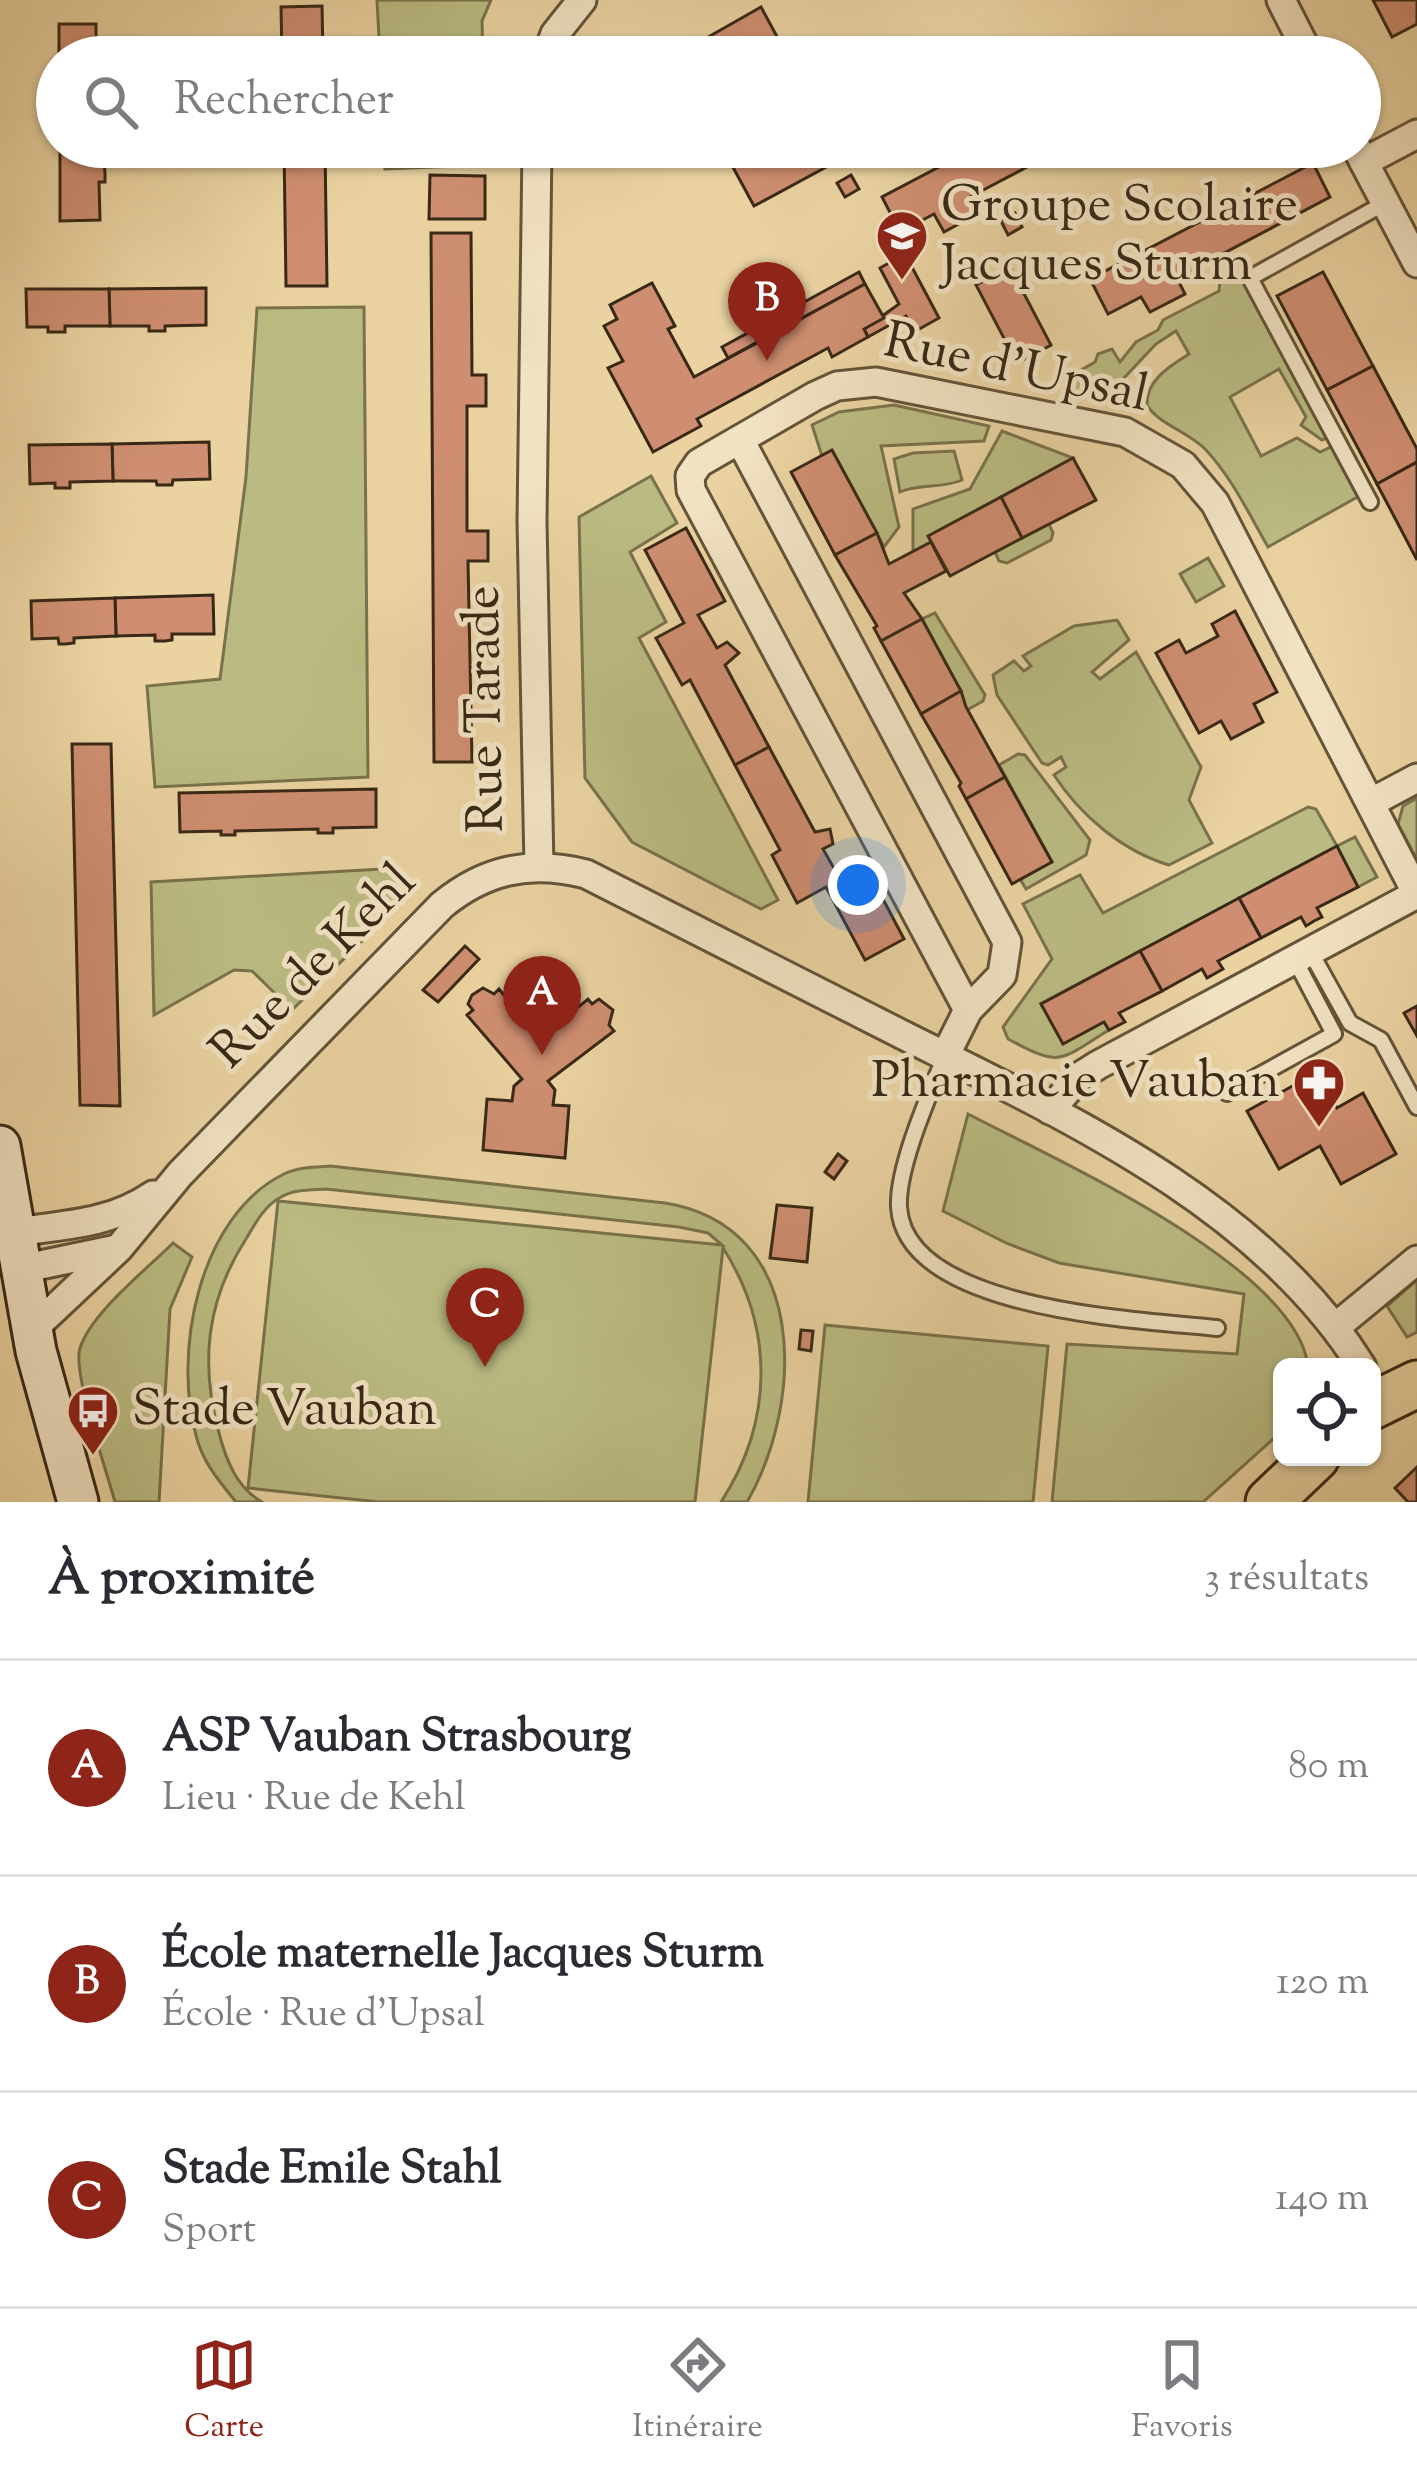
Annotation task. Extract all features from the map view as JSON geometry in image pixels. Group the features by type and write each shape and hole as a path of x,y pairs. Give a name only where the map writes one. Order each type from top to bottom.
{"main road":[{"path":"0,1146 32,1329 78,1502"},
{"path":"1270,1502 1307,1466"}],"street":[{"path":"554,36 582,0"},
{"path":"1281,0 1299,36"},
{"path":"1381,147 1417,134"},
{"name":"Rue Tarade","path":"537,168 532,544 538,867 586,874 1050,1110 1148,1166 1224,1220 1337,1326 1360,1358"},
{"path":"1367,168 1417,263"},
{"name":"Rue d'Upsal","path":"968,1010 691,490 690,476 699,463 837,386 876,382 1125,432 1183,465 1215,503 1417,894"},
{"path":"740,440 1006,942 1002,975 968,1010 945,1056"},
{"path":"1372,802 1417,778"},
{"name":"Rue de Kehl","path":"32,1329 119,1248 180,1174 442,905 481,877 538,867"},
{"path":"1050,1110 1079,1077 1098,1065 1417,894"},
{"name":"Rue de Kehl","path":"18,1251 122,1214 180,1174"},
{"path":"18,1251 119,1248"},
{"path":"1337,1326 1417,1260"}],"lane":[{"path":"1370,502 1250,278 1384,202"},
{"path":"1227,1093 1334,1034 1303,956"},
{"path":"1303,956 1350,1023 1381,1040 1417,1107"},
{"path":"945,1056 923,1110 899,1204 904,1228 920,1253 960,1279 1003,1296 1091,1315 1217,1328"}],"green space":[{"path":"377,0 491,0 482,21 482,36 379,36"},
{"path":"1233,275 1243,279 1329,437 1322,440 1301,425 1306,417 1279,369 1230,397 1261,456 1297,438 1320,452 1333,446 1361,495 1268,547 1215,461 1147,405 1155,381 1189,354 1176,331 1156,344 1107,396 1068,394 1069,377 1095,362 1098,354 1112,349 1120,362 1136,342 1158,330 1163,320 1219,291 1220,281"},
{"path":"364,307 368,777 155,787 147,686 220,679 246,477 257,308"},
{"path":"894,405 989,426 984,441 881,446 899,527 884,547 832,451 822,456 812,425 839,412"},
{"path":"1002,431 1073,458 929,536 931,542 913,552 913,509 970,489"},
{"path":"954,451 962,480 900,492 894,459"},
{"path":"651,476 677,523 630,552 666,622 639,638 778,900 761,909 632,842 585,778 579,517"},
{"path":"1049,524 1051,540 1007,563 999,561 995,552"},
{"path":"1208,558 1224,586 1196,602 1180,574"},
{"path":"935,613 985,695 967,710 922,619"},
{"path":"1117,620 1129,640 1092,672 1100,679 1136,652 1201,767 1189,800 1212,843 1169,865 1135,851 1089,817 1054,775 1066,767 1061,757 1048,765 1042,763 997,695 993,675 1014,661 1024,671 1031,666 1023,656 1074,626"},
{"path":"1025,755 1090,840 1086,855 1026,889 1020,879 1052,862 999,765"},
{"path":"1417,798 1417,860 1398,824 1403,806"},
{"path":"1308,807 1316,809 1337,846 1355,837 1377,877 1358,887 1336,847 1042,1003 1104,1022 1109,1030 1079,1049 1050,1057 1008,1039 1003,1027 1052,959 1023,904 1080,875 1103,913"},
{"path":"382,869 416,888 292,1010 252,971 234,970 154,1015 151,882"},
{"path":"968,1114 1166,1219 1262,1291 1294,1329 1305,1358 1273,1358 1273,1439 1203,1502 1052,1502 1067,1344 1237,1354 1244,1294 1059,1263 943,1211"},
{"path":"330,1166 665,1203 712,1218 747,1245 770,1281 782,1323 785,1369 779,1416 747,1502 721,1502 751,1440 761,1375 759,1343 740,1279 723,1248 695,1502 379,1502 248,1488 278,1201 722,1245 708,1233 679,1227 326,1189 291,1193 275,1201 265,1210 233,1262 215,1309 209,1358 219,1433 234,1472 246,1489 262,1502 236,1502 204,1457 190,1405 191,1329 199,1291 231,1221 255,1194 289,1172"},
{"path":"173,1243 192,1257 170,1309 159,1502 115,1502 85,1399 80,1348 107,1307"},
{"path":"1417,1280 1417,1332 1407,1337 1387,1306"},
{"path":"825,1325 1048,1346 1033,1502 808,1502"}],"building":[{"path":"1373,0 1417,0 1417,24 1392,37"},
{"path":"322,6 323,36 282,36 281,7"},
{"path":"761,7 777,36 710,36"},
{"path":"59,24 96,24 96,36 59,36"},
{"path":"60,168 104,168 105,182 99,182 100,220 60,221"},
{"path":"284,168 325,168 327,286 286,286"},
{"path":"733,168 824,168 754,206"},
{"path":"937,168 1025,168 970,197 979,213 944,232 934,214 900,232 882,197"},
{"path":"1303,168 1316,168 1330,197 1177,278 1185,294 1150,312 1141,297 1108,314 1090,279"},
{"path":"430,175 485,176 485,219 429,219"},
{"path":"851,175 859,189 845,197 837,183"},
{"path":"1015,213 1022,227 1008,235 1001,221"},
{"path":"431,233 471,233 472,375 486,375 486,406 467,406 467,531 488,531 488,561 468,561 472,762 434,762"},
{"path":"905,254 939,318 914,332 906,316 868,337 864,329 899,304 880,268"},
{"path":"1010,267 1051,345 1017,363 976,285"},
{"path":"859,272 865,284 728,358 722,347"},
{"path":"1323,272 1373,366 1327,390 1277,296"},
{"path":"652,283 675,326 668,329 694,377 865,284 884,318 864,329 868,337 832,357 828,348 697,419 701,426 653,452 608,368 623,361 604,326 617,319 610,305"},
{"path":"206,288 206,325 165,326 165,331 110,326 109,289"},
{"path":"26,289 109,289 110,326 65,326 65,332 27,327"},
{"path":"1373,366 1417,449 1417,462 1377,484 1327,390"},
{"path":"209,442 210,479 173,480 172,485 113,481 112,444"},
{"path":"112,444 113,481 70,482 70,488 30,484 29,445"},
{"path":"832,450 877,533 835,555 791,472"},
{"path":"1073,458 1096,500 1022,538 1001,497"},
{"path":"1417,462 1417,560 1377,484"},
{"path":"1001,497 1022,538 950,576 928,536"},
{"path":"686,528 725,601 698,615 717,648 727,642 739,653 725,665 769,747 735,765 690,680 682,685 656,638 684,623 645,550"},
{"path":"877,533 889,564 931,542 946,571 904,593 922,619 881,641 835,555"},
{"path":"213,595 214,634 172,634 172,640 165,641 155,641 155,635 116,636 115,598"},
{"path":"115,598 116,636 74,638 74,643 66,644 59,644 58,638 32,639 31,601"},
{"path":"1235,611 1277,692 1254,704 1263,722 1231,739 1221,721 1199,733 1156,653 1179,640 1186,653 1218,636 1212,624"},
{"path":"922,619 961,691 921,714 881,641"},
{"path":"961,691 1005,777 966,799 921,714"},
{"path":"72,744 111,744 120,1106 80,1105"},
{"path":"769,747 815,832 830,829 833,844 823,849 840,879 865,865 904,939 865,960 826,887 797,903 772,855 780,850 735,765"},
{"path":"1005,777 1052,862 1012,884 966,799"},
{"path":"376,789 376,827 333,828 333,833 318,833 318,829 235,831 235,835 180,832 179,793"},
{"path":"1337,846 1358,887 1317,908 1322,917 1306,926 1301,917 1261,938 1239,898"},
{"path":"1239,898 1261,938 1218,961 1223,969 1207,978 1202,969 1162,991 1140,951"},
{"path":"465,946 479,959 438,1002 423,990"},
{"path":"1140,951 1162,991 1119,1013 1125,1022 1109,1030 1104,1022 1063,1044 1041,1004"},
{"path":"483,988 494,994 499,989 537,1036 588,999 592,1004 599,999 613,1010 609,1025 614,1031 548,1081 555,1090 553,1105 569,1106 565,1158 483,1150 487,1099 512,1101 514,1086 522,1079 467,1015 473,1010 468,1004 472,995"},
{"path":"1417,1006 1417,1036 1404,1013"},
{"name":"Pharmacie Vauban","path":"1318,1072 1337,1108 1363,1093 1396,1154 1341,1184 1320,1146 1279,1169 1247,1111"},
{"path":"838,1154 847,1161 834,1179 825,1172"},
{"path":"777,1205 812,1208 807,1262 770,1258"},
{"path":"801,1330 813,1331 811,1351 799,1349"},
{"path":"1417,1467 1417,1502 1408,1502 1395,1488"}],"place":[{"name":"Groupe Scolaire Jacques Sturm","path":"902,282"},
{"name":"École maternelle Jacques Sturm","path":"767,361"},
{"name":"ASP Vauban Strasbourg","path":"542,1055"},
{"name":"Pharmacie Vauban","path":"1319,1129"},
{"name":"Stade Emile Stahl","path":"485,1367"},
{"name":"Stade Vauban","path":"93,1457"}]}
